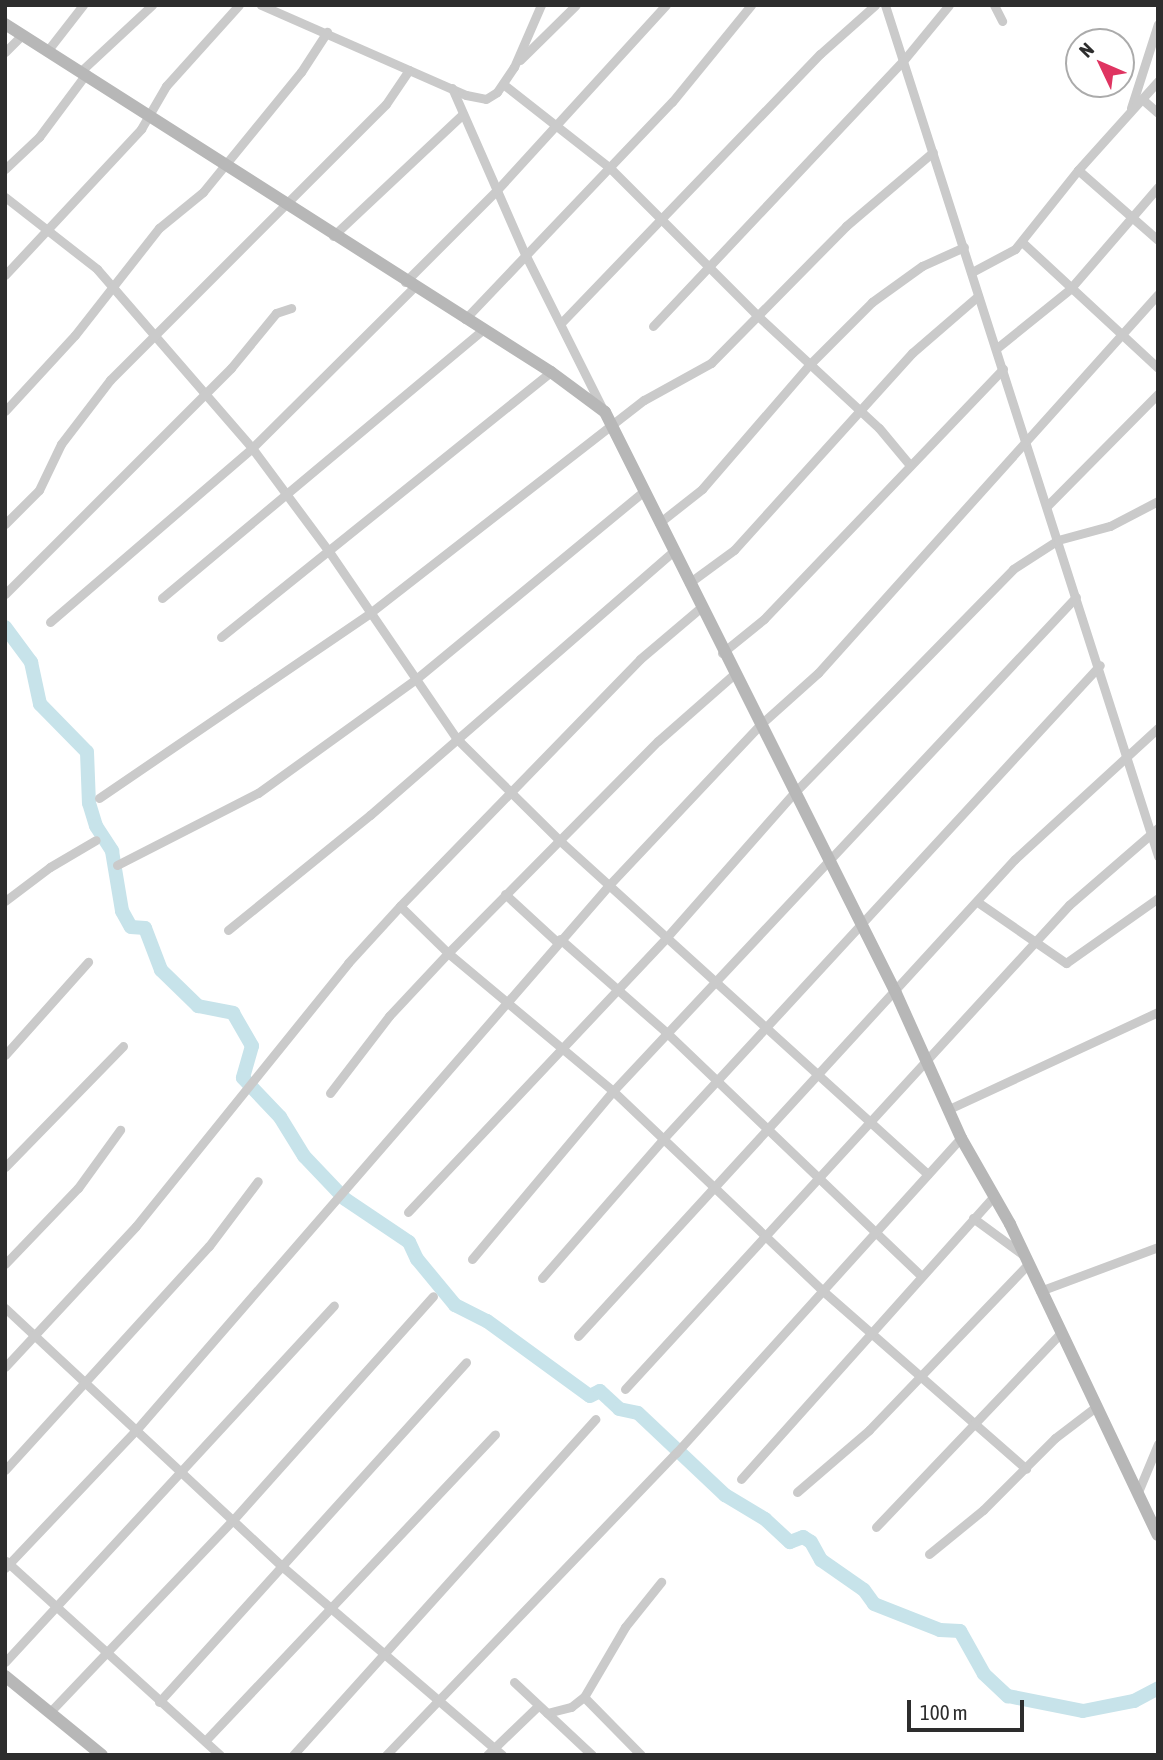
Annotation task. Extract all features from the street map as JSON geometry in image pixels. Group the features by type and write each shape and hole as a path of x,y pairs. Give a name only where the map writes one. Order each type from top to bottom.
{"street":[{"path":"48,50 83,5"},
{"path":"5,169 39,137 83,73 152,5"},
{"path":"5,275 149,116 173,77 239,5"},
{"path":"261,5 452,89 486,99 503,84 514,66 541,5"},
{"path":"514,66 576,5"},
{"path":"50,622 252,447 410,284 666,5"},
{"path":"465,319 610,169 751,5"},
{"path":"562,322 820,54 875,5"},
{"path":"885,5 1100,665 1125,758 1154,832 1158,856"},
{"path":"653,326 903,61 949,5"},
{"path":"994,5 1002,21"},
{"path":"5,24 333,236 551,372 605,412"},
{"path":"1129,113 1158,24"},
{"path":"5,411 110,290 159,228 203,192 301,72 327,32"},
{"path":"5,52 22,35"},
{"path":"5,524 39,490 61,444 155,332 286,206 386,104 409,70"},
{"path":"972,272 1000,259 1022,242 1078,170 1158,81"},
{"path":"503,84 610,169 759,317 859,411 909,464"},
{"path":"452,89 525,254 562,322 689,583 699,609 895,991 961,1138 1025,1260 1158,1535"},
{"path":"1142,99 1158,113"},
{"path":"333,236 463,114"},
{"path":"99,799 370,613 664,387 711,363 846,226 933,152"},
{"path":"1078,170 1158,240"},
{"path":"997,348 1070,289 1158,187"},
{"path":"5,197 97,269 110,290 155,332 252,447 330,553 456,738 558,839 928,1174"},
{"path":"1022,242 1158,368"},
{"path":"659,523 702,489 809,365 901,280 964,247"},
{"path":"220,1755 6,1564 137,1429 559,940 760,725 818,673 1025,439 1123,336 1158,295"},
{"path":"689,583 734,550 912,353 978,296"},
{"path":"5,594 205,394 276,313 291,308"},
{"path":"162,598 483,330"},
{"path":"722,653 764,619 909,464 1003,369"},
{"path":"221,638 330,553 551,372"},
{"path":"1048,506 1158,394"},
{"path":"117,865 258,793 416,679 643,492"},
{"path":"408,1212 560,1046 666,938 794,793 1013,569 1058,540 1110,526 1158,501"},
{"path":"228,930 370,815 673,552"},
{"path":"472,1259 613,1091 1076,597"},
{"path":"5,1367 136,1226 348,963 400,906 512,795 640,659 699,609"},
{"path":"542,1278 664,1138 1100,665"},
{"path":"330,1093 389,1016 448,953 558,839 733,675"},
{"path":"578,1336 816,1075 979,903 1041,832 1158,728"},
{"path":"625,1389 869,1123 925,1058 1094,878 1154,832"},
{"path":"5,901 50,867 96,840"},
{"path":"505,894 667,1033 817,1180 920,1275"},
{"path":"979,903 1066,963 1158,898"},
{"path":"400,906 448,953 613,1091 767,1234 823,1290 1026,1469"},
{"path":"5,1055 88,962"},
{"path":"948,1109 1158,1012"},
{"path":"5,1167 123,1046"},
{"path":"5,1264 78,1188 120,1130"},
{"path":"386,1755 676,1453 961,1138"},
{"path":"5,1470 209,1246 258,1181"},
{"path":"741,1479 870,1330 993,1197"},
{"path":"973,1218 1025,1260"},
{"path":"1040,1291 1158,1247"},
{"path":"797,1492 921,1377 1025,1260"},
{"path":"49,1713 233,1520 433,1296"},
{"path":"5,1662 59,1609 334,1305"},
{"path":"5,1308 285,1568 490,1751 502,1755"},
{"path":"876,1527 1061,1333"},
{"path":"159,1702 285,1568 466,1362"},
{"path":"929,1554 1026,1469 1055,1438 1097,1406"},
{"path":"293,1755 596,1419"},
{"path":"204,1755 208,1744 495,1434"},
{"path":"1138,1492 1158,1444"},
{"path":"547,1713 571,1707 584,1697 625,1627 661,1582"},
{"path":"5,1676 102,1755"},
{"path":"514,1682 592,1755"},
{"path":"584,1697 641,1755"},
{"path":"490,1751 538,1706"}],"waterway":[{"path":"5,627 31,662 40,704 87,752 89,803 96,826 112,851 122,911 131,927 145,928 161,970 198,1006 233,1013 252,1046 243,1078 280,1117 304,1156 345,1199 409,1242 417,1259 455,1305 487,1321 590,1396 600,1391 619,1409 638,1413 725,1495 765,1519 790,1542 803,1537 811,1542 821,1560 864,1590 874,1604 940,1630 960,1631 984,1674 1008,1696 1083,1711 1134,1701 1158,1688"}]}
